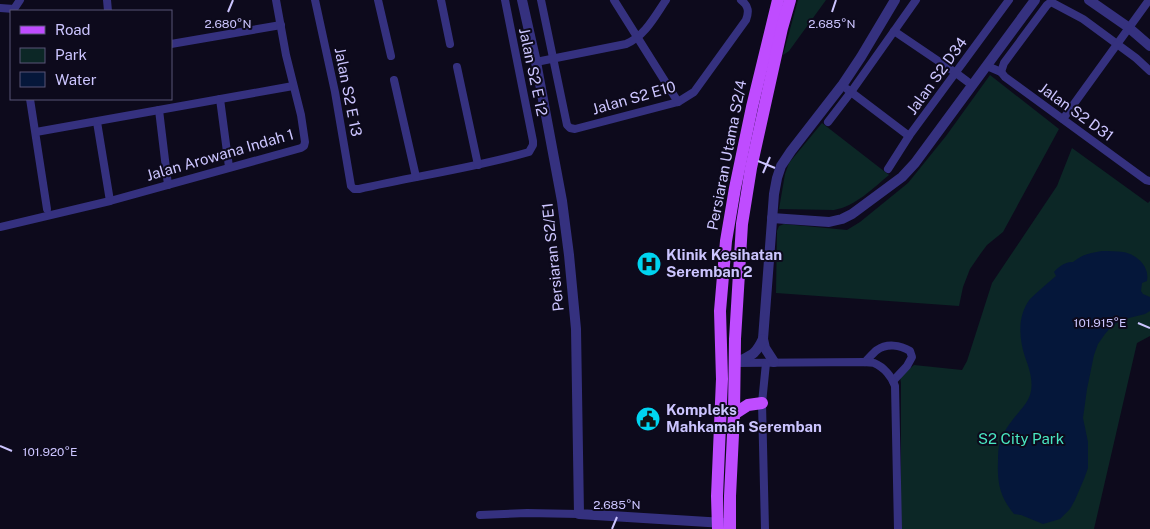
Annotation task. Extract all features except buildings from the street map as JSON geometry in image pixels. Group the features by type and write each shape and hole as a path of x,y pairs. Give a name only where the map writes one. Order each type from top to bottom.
{"main road":[{"name":"Persiaran Utama S2/4","path":"724,526 717,496 722,379 720,311 726,241 752,107 778,0"},
{"name":"Persiaran Utama S2/4","path":"724,526 730,496 735,339 742,224 751,168 790,0"},
{"path":"722,379 729,367 735,363"},
{"path":"734,414 748,405 762,403"}],"street":[{"path":"0,8 14,10 20,0"},
{"name":"Jalan Arowana Indah 1","path":"0,227 110,201 304,146 301,115 293,86 276,0"},
{"name":"Jalan S2 E 13","path":"315,0 335,92 351,186 354,189 359,189 416,177"},
{"path":"378,0 391,56"},
{"path":"441,0 450,44"},
{"name":"Jalan S2 E 12","path":"478,164 507,159 530,152 534,141 505,0"},
{"name":"Persiaran S2/E1","path":"522,0 536,62 562,201 569,255 576,329 579,514"},
{"path":"541,0 552,59"},
{"path":"614,0 678,102"},
{"path":"536,62 626,44 643,33 666,0"},
{"name":"Jalan S2 E10","path":"552,59 567,125 570,128 575,129 678,102 694,92 746,20 749,11 742,0"},
{"path":"764,529 762,403 770,363 763,339 767,273 777,178 781,166 843,84 895,0"},
{"path":"828,122 916,0"},
{"name":"Jalan S2 D34","path":"888,169 909,136 1009,0"},
{"path":"772,218 829,222 842,219 852,214 902,177 915,163 1035,0"},
{"path":"1089,0 1128,27 1150,46"},
{"path":"1063,119 1149,0"},
{"path":"1001,72 1004,63 1047,5 1052,2 1083,19 1136,58 1150,71"},
{"path":"172,44 281,25"},
{"path":"894,31 972,85"},
{"name":"Jalan S2 D31","path":"987,66 1001,72 1005,77 1146,180 1150,181"},
{"path":"394,80 416,177 478,164 457,67"},
{"path":"843,84 909,136"},
{"path":"36,132 293,86"},
{"path":"220,99 229,167"},
{"path":"30,100 47,209"},
{"path":"159,110 168,185"},
{"path":"97,122 110,201"},
{"path":"735,363 753,355 763,339"},
{"path":"865,362 878,349 889,345 902,347 910,351 912,358 894,381"},
{"path":"735,363 865,362 874,363 886,371 894,381 895,386 898,529"},
{"path":"480,515 527,513 579,514 724,526"}],"green space":[{"path":"798,0 826,0 789,51 783,55"},
{"path":"990,75 1059,129 1003,232 987,245 970,269 963,287 959,306 776,293 777,231 779,226 784,224 847,230 860,222 908,183 946,136"},
{"path":"822,123 889,175 864,196 842,208 834,210 779,209 785,174 789,163"},
{"name":"S2 City Park","path":"1072,148 1148,203 1150,201 1150,336 1137,343 1094,529 901,529 900,377 914,365 962,370 967,361 992,283 1057,186"}],"water":[{"path":"1102,251 1128,253 1141,262 1146,270 1147,281 1142,283 1141,291 1150,297 1150,311 1121,320 1111,327 1098,344 1087,389 1083,418 1088,442 1088,468 1070,509 1060,519 1043,524 1014,514 1000,489 998,476 998,452 1001,440 1026,403 1031,391 1030,374 1021,342 1021,320 1030,299 1056,276 1054,272 1058,268 1065,263 1073,262 1090,253"}],"place":[{"name":"Klinik Kesihatan Seremban 2","path":"649,264"},
{"name":"Kompleks Mahkamah Seremban","path":"648,419"}]}
